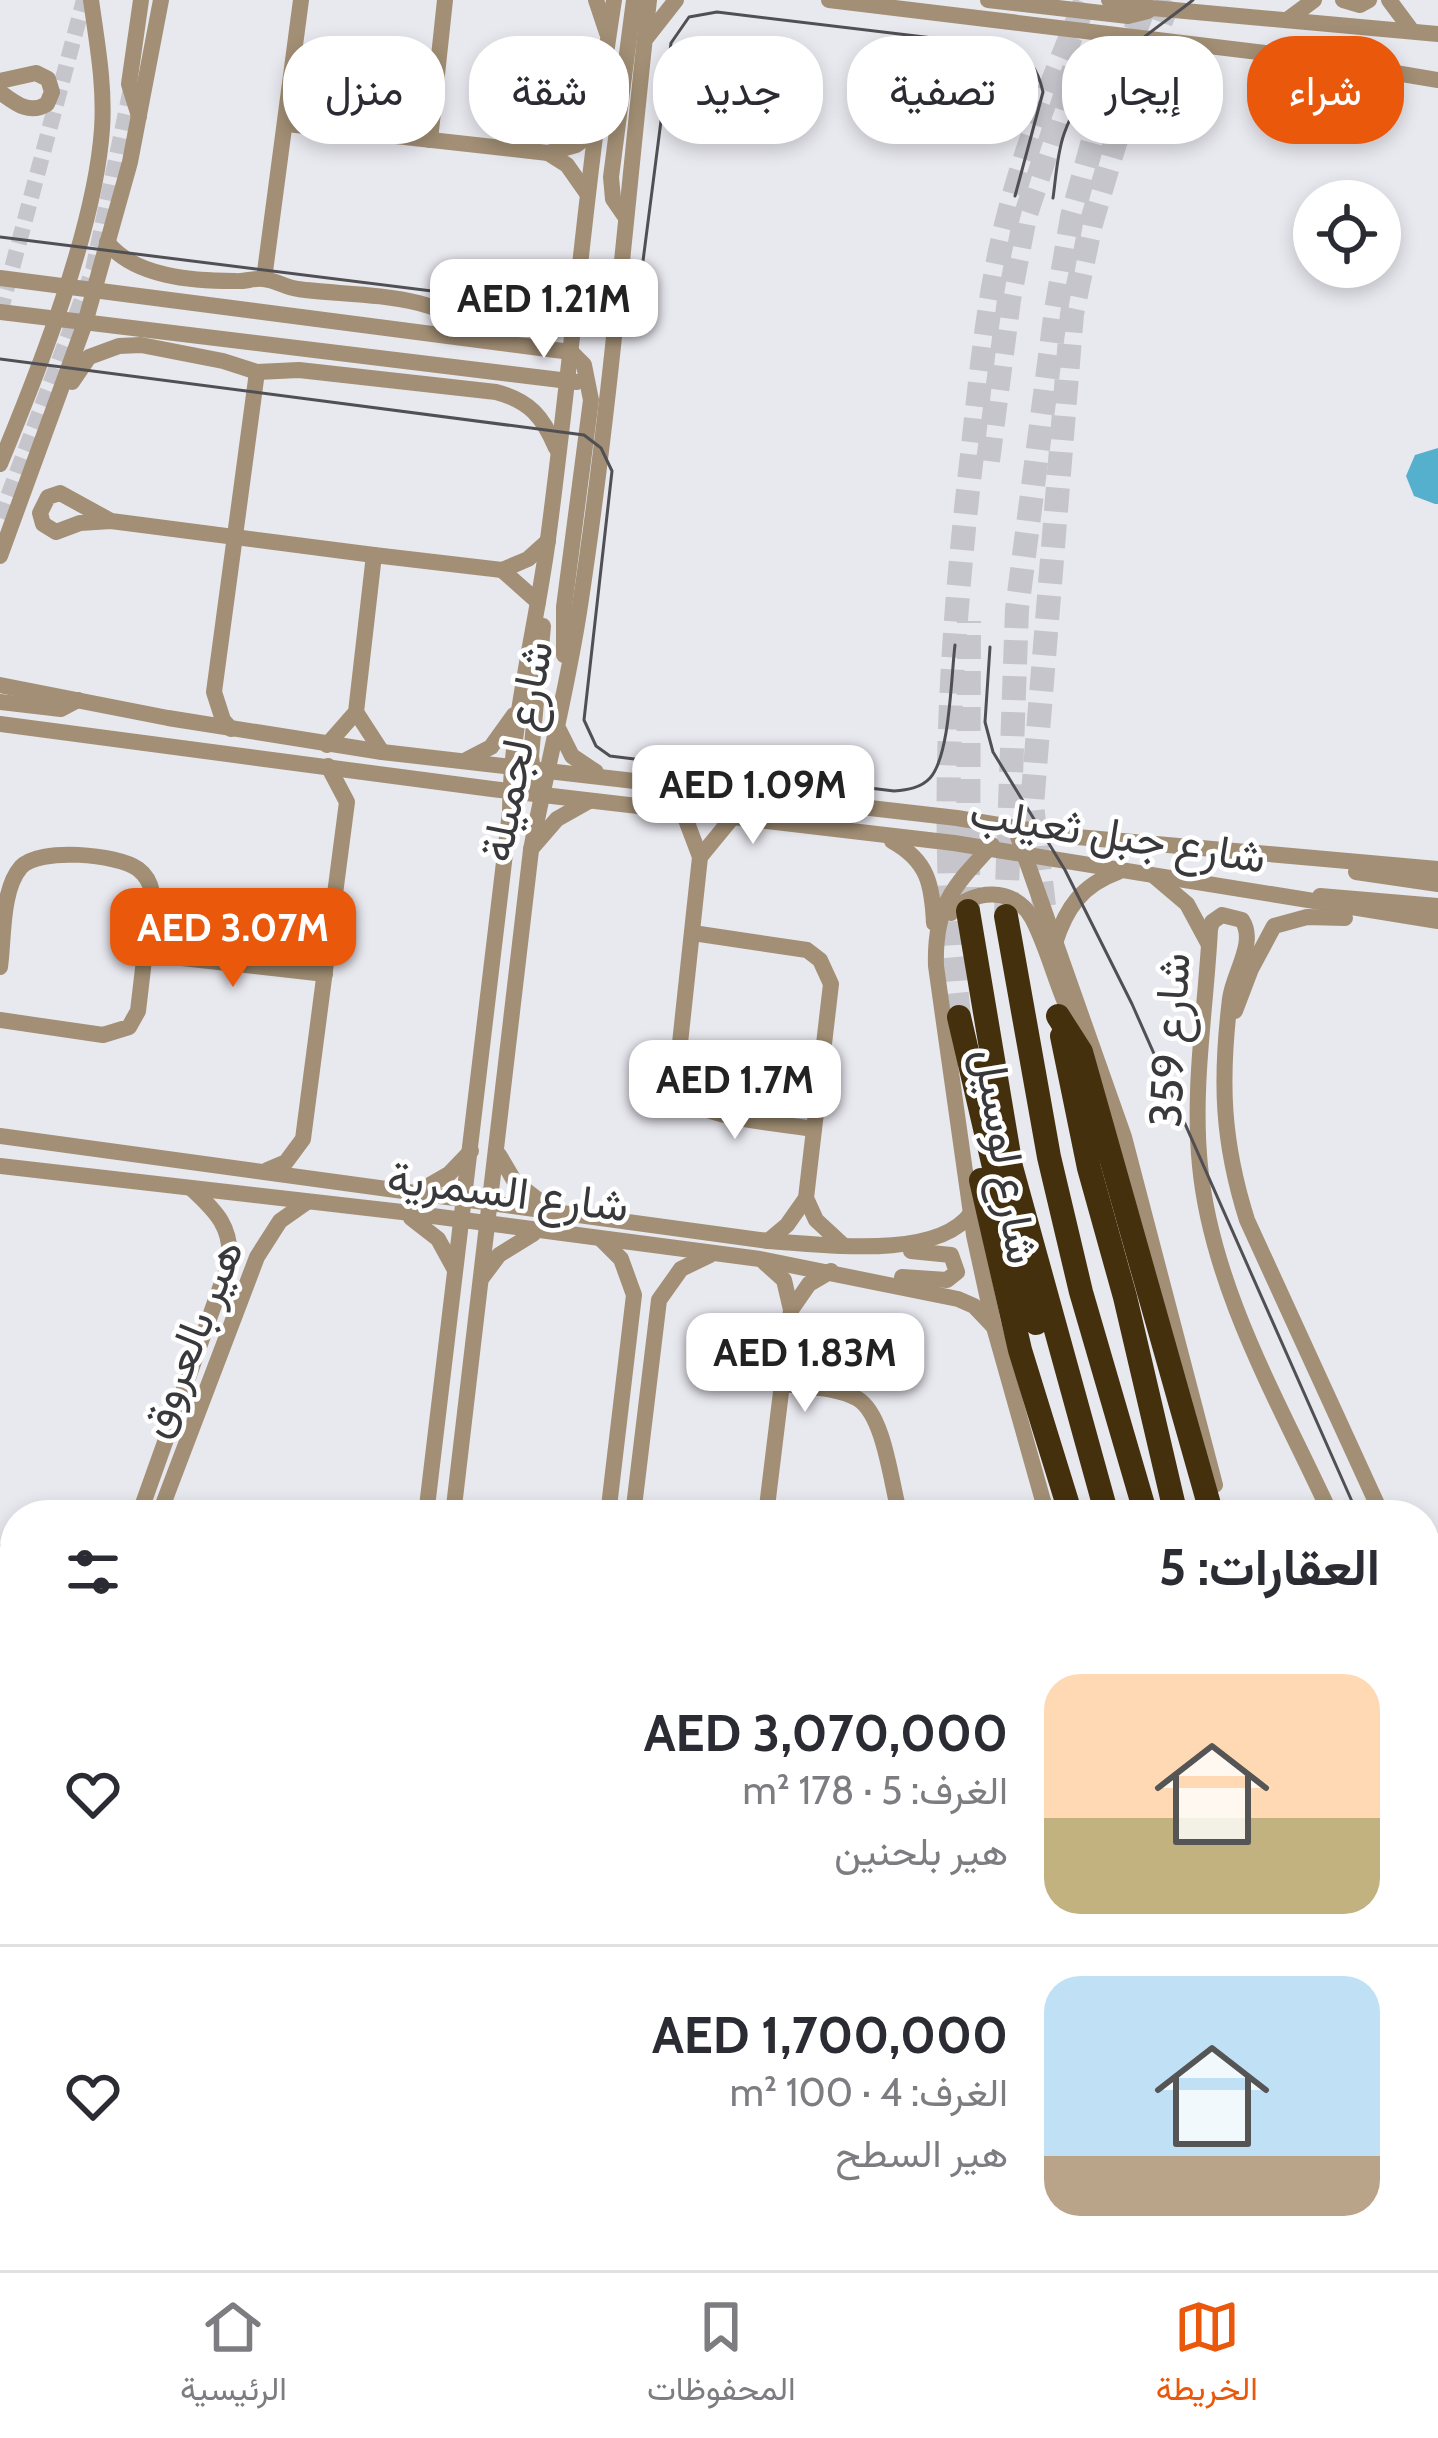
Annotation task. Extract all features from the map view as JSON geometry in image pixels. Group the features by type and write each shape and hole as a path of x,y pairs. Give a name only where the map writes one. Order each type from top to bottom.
{"highway":[{"name":"شارع لوسيل","path":"968,911 1011,1167 1103,1500"},
{"name":"شارع لوسيل","path":"1006,916 1049,1157 1081,1292 1142,1500"},
{"path":"1172,1500 1089,1168 1058,1016 1081,1052 1213,1500"},
{"path":"1066,1500 1020,1350 988,1220 970,1122 959,1017 1001,1198 1089,1500"}],"street":[{"path":"0,464 55,319 93,187 102,128 101,68 91,0"},
{"path":"139,117 129,84 141,0"},
{"path":"0,556 85,323 139,117 161,0"},
{"path":"297,36 301,0"},
{"path":"442,36 446,0"},
{"path":"596,0 608,36"},
{"name":"شارع لجميلة","path":"608,36 614,0"},
{"path":"624,215 614,199 611,177 634,0"},
{"name":"شارع لجميلة","path":"540,771 558,727 581,603 649,0"},
{"path":"644,43 676,0"},
{"path":"829,0 1123,36"},
{"path":"880,6 900,0"},
{"path":"988,0 1113,4 1138,14 1159,4 1438,45"},
{"path":"1227,0 1241,15"},
{"path":"1288,20 1314,0"},
{"path":"1343,0 1360,4 1369,0"},
{"path":"1389,0 1412,31"},
{"path":"1113,4 1138,30 1152,36"},
{"path":"1203,36 1210,13"},
{"path":"1321,25 1438,34"},
{"path":"1223,48 1438,76"},
{"path":"0,81 36,73 48,79 52,92 47,104 35,109 21,107 0,92"},
{"path":"445,142 548,153 577,144"},
{"path":"264,279 284,144"},
{"name":"شارع لجميلة","path":"428,1500 472,1150 511,767 548,542 592,144"},
{"path":"548,153 567,165 586,192"},
{"path":"107,242 118,256 143,269 234,281 264,279 293,289 440,308 463,320 479,340"},
{"path":"193,301 196,277"},
{"path":"0,278 572,352 588,376 591,409 564,607 566,675"},
{"path":"0,312 568,383 588,376 613,351"},
{"path":"62,390 89,357 130,345 223,361 257,372 299,370 506,395 536,411 558,453"},
{"path":"231,729 214,692 257,372"},
{"path":"111,521 502,570 527,559 548,542"},
{"path":"328,745 356,712 374,555"},
{"path":"502,570 538,605 543,633 537,793"},
{"path":"0,670 26,690"},
{"name":"شارع جبل ثعيلب","path":"0,685 188,722 382,752 1012,828 1438,868"},
{"path":"188,722 214,692"},
{"path":"0,702 61,709 79,699"},
{"path":"462,762 497,741 519,703"},
{"path":"356,712 382,752"},
{"name":"شارع جبل ثعيلب","path":"0,724 880,835 1139,871 1438,921"},
{"path":"558,727 567,749 580,763 619,780"},
{"path":"266,1171 286,1162 303,1139 346,802 328,766"},
{"path":"511,767 537,793"},
{"path":"346,802 376,773"},
{"name":"شارع لجميلة","path":"455,1500 537,793"},
{"path":"531,850 557,819 592,800"},
{"path":"683,812 700,856 677,1071 685,1096 717,1112 814,1130"},
{"path":"700,856 732,818"},
{"path":"1012,828 1133,1166 1213,1500"},
{"name":"شارع لوسيل","path":"1012,828 947,900 935,940 971,1213 994,1327 1043,1500"},
{"path":"880,835 908,850 928,874 935,940"},
{"path":"1199,847 1438,884"},
{"path":"0,968 13,878 39,855 121,861 142,872 152,892 139,1011 128,1027 117,1033 0,1020"},
{"path":"1055,944 1078,896 1096,881 1139,871 1187,904 1210,948"},
{"path":"935,940 967,898 995,894 1024,908 1102,1075"},
{"path":"1227,1035 1251,969 1274,926 1296,899 1336,895 1438,906"},
{"path":"1274,926 1307,917 1360,920 1383,913"},
{"name":"شارع 359","path":"1324,1500 1246,1329 1204,1199 1198,1097 1210,929 1217,917 1235,916 1245,924 1248,937 1232,989 1222,1089 1226,1137 1247,1220 1375,1500"},
{"path":"693,933 807,950 827,972 832,998 806,1198 787,1225 768,1240"},
{"path":"146,954 326,974"},
{"path":"0,1124 8,1137"},
{"name":"شارع السمرية","path":"8,1137 556,1213 844,1246 938,1239 960,1227 971,1213"},
{"path":"303,1139 331,1179"},
{"path":"416,1193 448,1174 472,1150"},
{"path":"498,1151 515,1182 556,1213"},
{"name":"شارع السمرية","path":"3,1168 402,1212 760,1259 958,1299 974,1306 994,1327"},
{"name":"هير بالعروق","path":"145,1500 230,1249 220,1216 192,1188"},
{"path":"790,1310 809,1284 831,1271 941,1280 957,1272 956,1259 944,1253 844,1246 816,1220 806,1198"},
{"name":"هير بالعروق","path":"165,1500 257,1256 280,1221 307,1202"},
{"path":"402,1212 438,1239 456,1271"},
{"path":"477,1285 500,1255 536,1232"},
{"path":"602,1239 621,1259 634,1295 610,1500"},
{"path":"635,1500 658,1300 680,1269 714,1254"},
{"path":"760,1259 784,1280 790,1310 768,1500"},
{"path":"783,1384 841,1393 859,1400 871,1412 879,1426 896,1500"},
{"name":"هير بالعروق","path":"136,1500 158,1467"}],"water":[{"path":"1438,448 1435,504 1414,496 1406,476 1415,455"}],"tunnel":[{"path":"0,313 84,0"},
{"path":"959,1017 950,876 950,736 964,525 982,364 996,273 1017,185 1086,0"},
{"path":"1006,916 1017,609 1056,310 1072,217 1094,137 1147,0"},
{"path":"1044,906 1032,805 1072,314 1115,143 1169,0"},
{"path":"0,518 93,270 132,84"},
{"path":"988,461 1025,217 1062,105"},
{"path":"968,911 969,621"}],"tram line":[{"path":"1053,198 1064,134 1086,92 1118,58 1193,0"},
{"path":"0,237 577,309 611,303 627,291 643,261 671,43 689,17 717,12 1015,51 1032,65 1043,92 1015,196"},
{"path":"0,359 584,435 601,448 612,471 584,720 596,746 610,756 894,791 914,788 930,778 942,752 955,645"},
{"path":"990,647 985,722 993,752 1065,870 1132,1004 1351,1500"}]}
